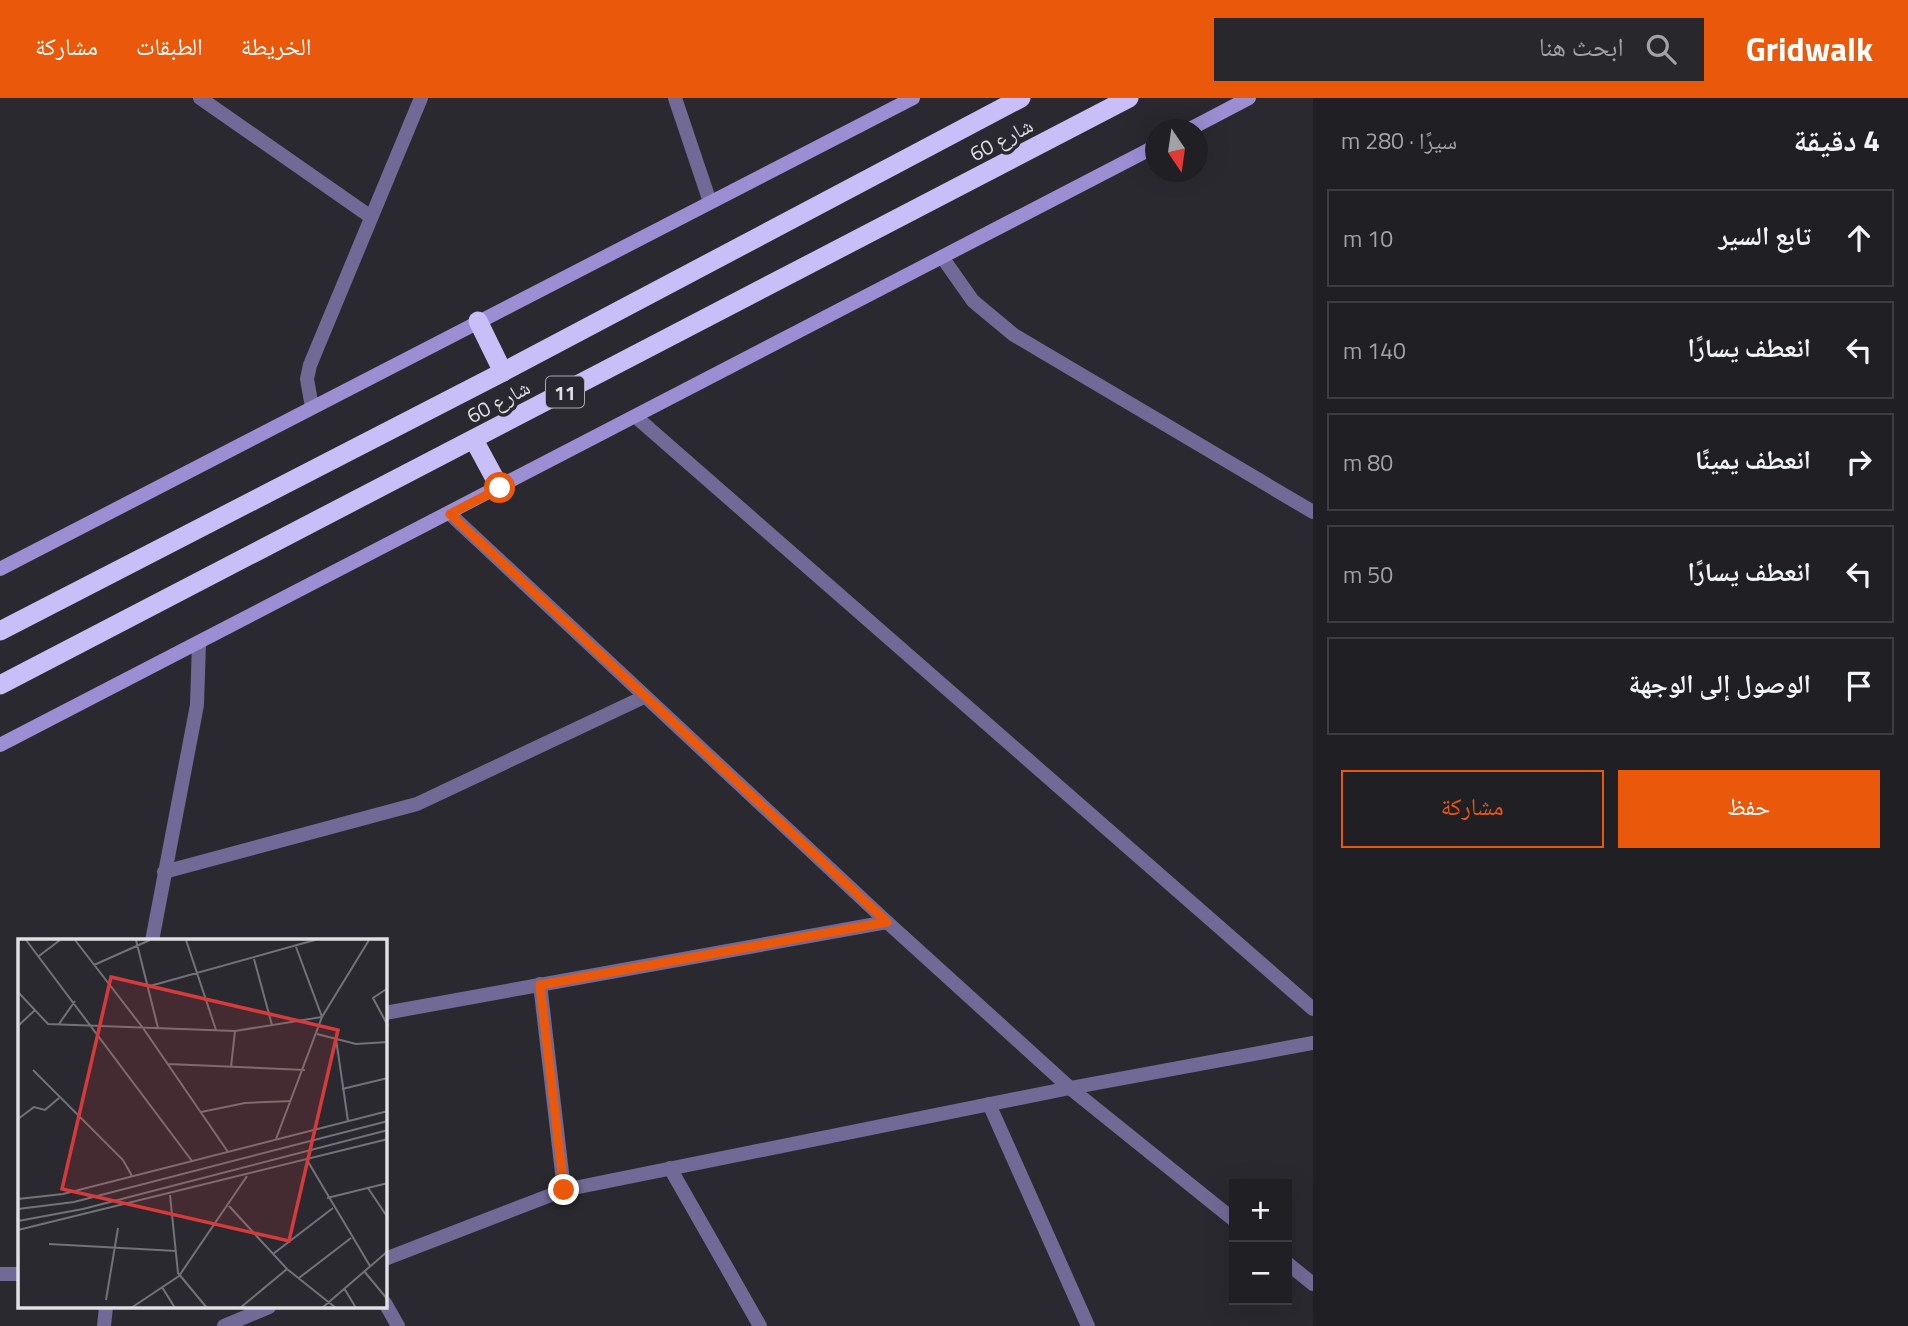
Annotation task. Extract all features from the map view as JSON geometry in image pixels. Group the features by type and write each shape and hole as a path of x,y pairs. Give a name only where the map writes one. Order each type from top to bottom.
{"highway":[{"name":"شارع 60","path":"0,631 503,372 1021,98"},
{"name":"شارع 60","path":"0,685 1129,98"},
{"path":"478,321 503,372"},
{"path":"474,440 500,488"}],"main road":[{"path":"1,567 913,98"},
{"path":"1208,120 1249,98"},
{"path":"0,746 1145,152"}],"street":[{"path":"200,98 371,217"},
{"path":"312,407 307,379 310,365 421,98"},
{"path":"675,98 710,202"},
{"path":"942,257 973,301 1014,335 1313,512"},
{"path":"636,417 1313,1009"},
{"path":"450,514 887,922 1070,1087 1229,1216"},
{"path":"152,939 197,705 199,643"},
{"path":"164,872 417,804 644,697"},
{"path":"387,1013 887,922"},
{"path":"540,985 564,1190"},
{"path":"387,1258 564,1190 1070,1087 1313,1043"},
{"path":"989,1104 1088,1326"},
{"path":"670,1168 760,1326"},
{"path":"1292,1267 1313,1284"},
{"path":"0,1274 18,1274"},
{"path":"387,1307 398,1326"},
{"path":"104,1326 106,1308"},
{"path":"224,1326 267,1308"}],"route":[{"path":"500,488 450,514 887,922 540,985 564,1190"}]}
